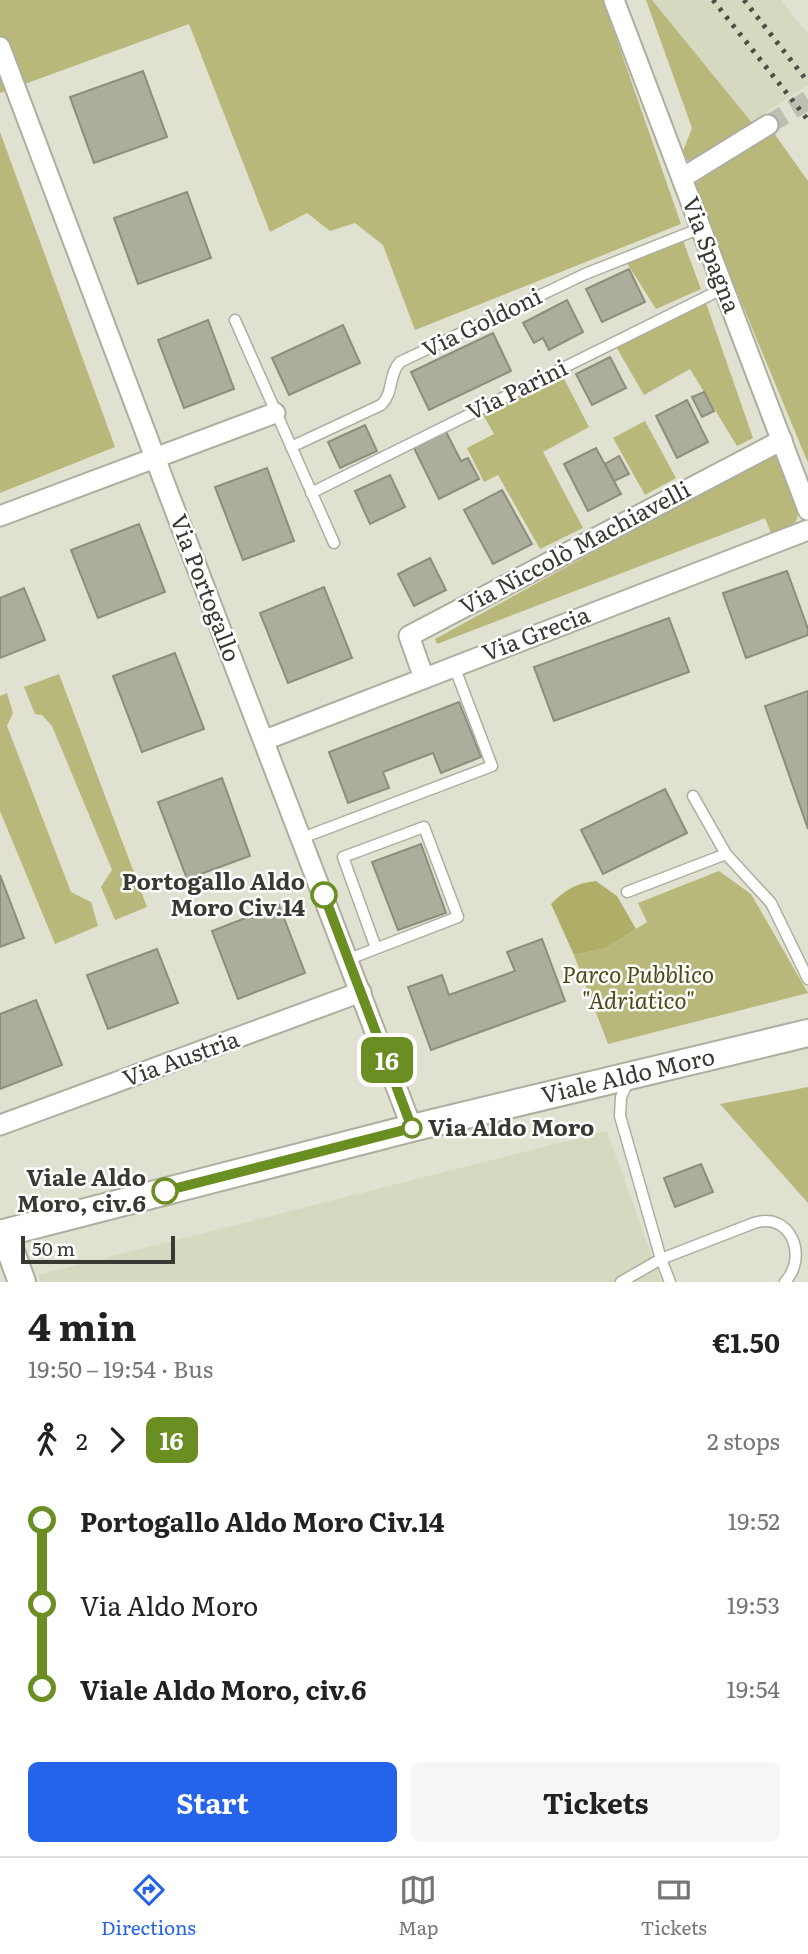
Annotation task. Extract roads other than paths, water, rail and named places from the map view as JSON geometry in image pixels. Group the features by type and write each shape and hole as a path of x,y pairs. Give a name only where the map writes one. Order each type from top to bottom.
{"street":[{"name":"Via Spagna","path":"614,0 808,510"},
{"name":"Via Portogallo","path":"0,47 412,1128"},
{"path":"682,178 768,125"},
{"path":"0,516 155,458 272,406"},
{"name":"Via Niccolò Machiavelli","path":"424,677 409,636 782,440"},
{"name":"Via Grecia","path":"265,740 808,530"},
{"name":"Via Austria","path":"0,1125 362,992"},
{"name":"Viale Aldo Moro","path":"1,1230 808,1033"},
{"path":"1,1230 22,1282"}],"lane":[{"name":"Via Goldoni","path":"290,447 381,405 389,396 391,376 400,362 585,274 701,228"},
{"name":"Via Parini","path":"311,493 724,288"},
{"path":"235,320 334,543"},
{"path":"302,838 492,766 454,666"},
{"path":"693,796 726,854 771,904 808,979"},
{"path":"349,959 458,917 424,827 343,857 376,948"},
{"path":"627,892 726,854"},
{"path":"631,1075 621,1097 620,1115 670,1282"},
{"path":"621,1282 634,1278 661,1259 754,1223 770,1221 788,1228 797,1239 800,1250 803,1267 785,1282"}],"tunnel":[{"path":"768,125 808,100"}],"railway":[{"path":"713,0 808,120"},
{"path":"744,0 808,82"}],"place":[{"name":"Portogallo Aldo Moro Civ.14","path":"324,895"},
{"name":"Via Aldo Moro","path":"412,1128"},
{"name":"Viale Aldo Moro, civ.6","path":"165,1191"}],"park label":[{"name":"Parco Pubblico \"Adriatico\"","path":"638,988"}]}
